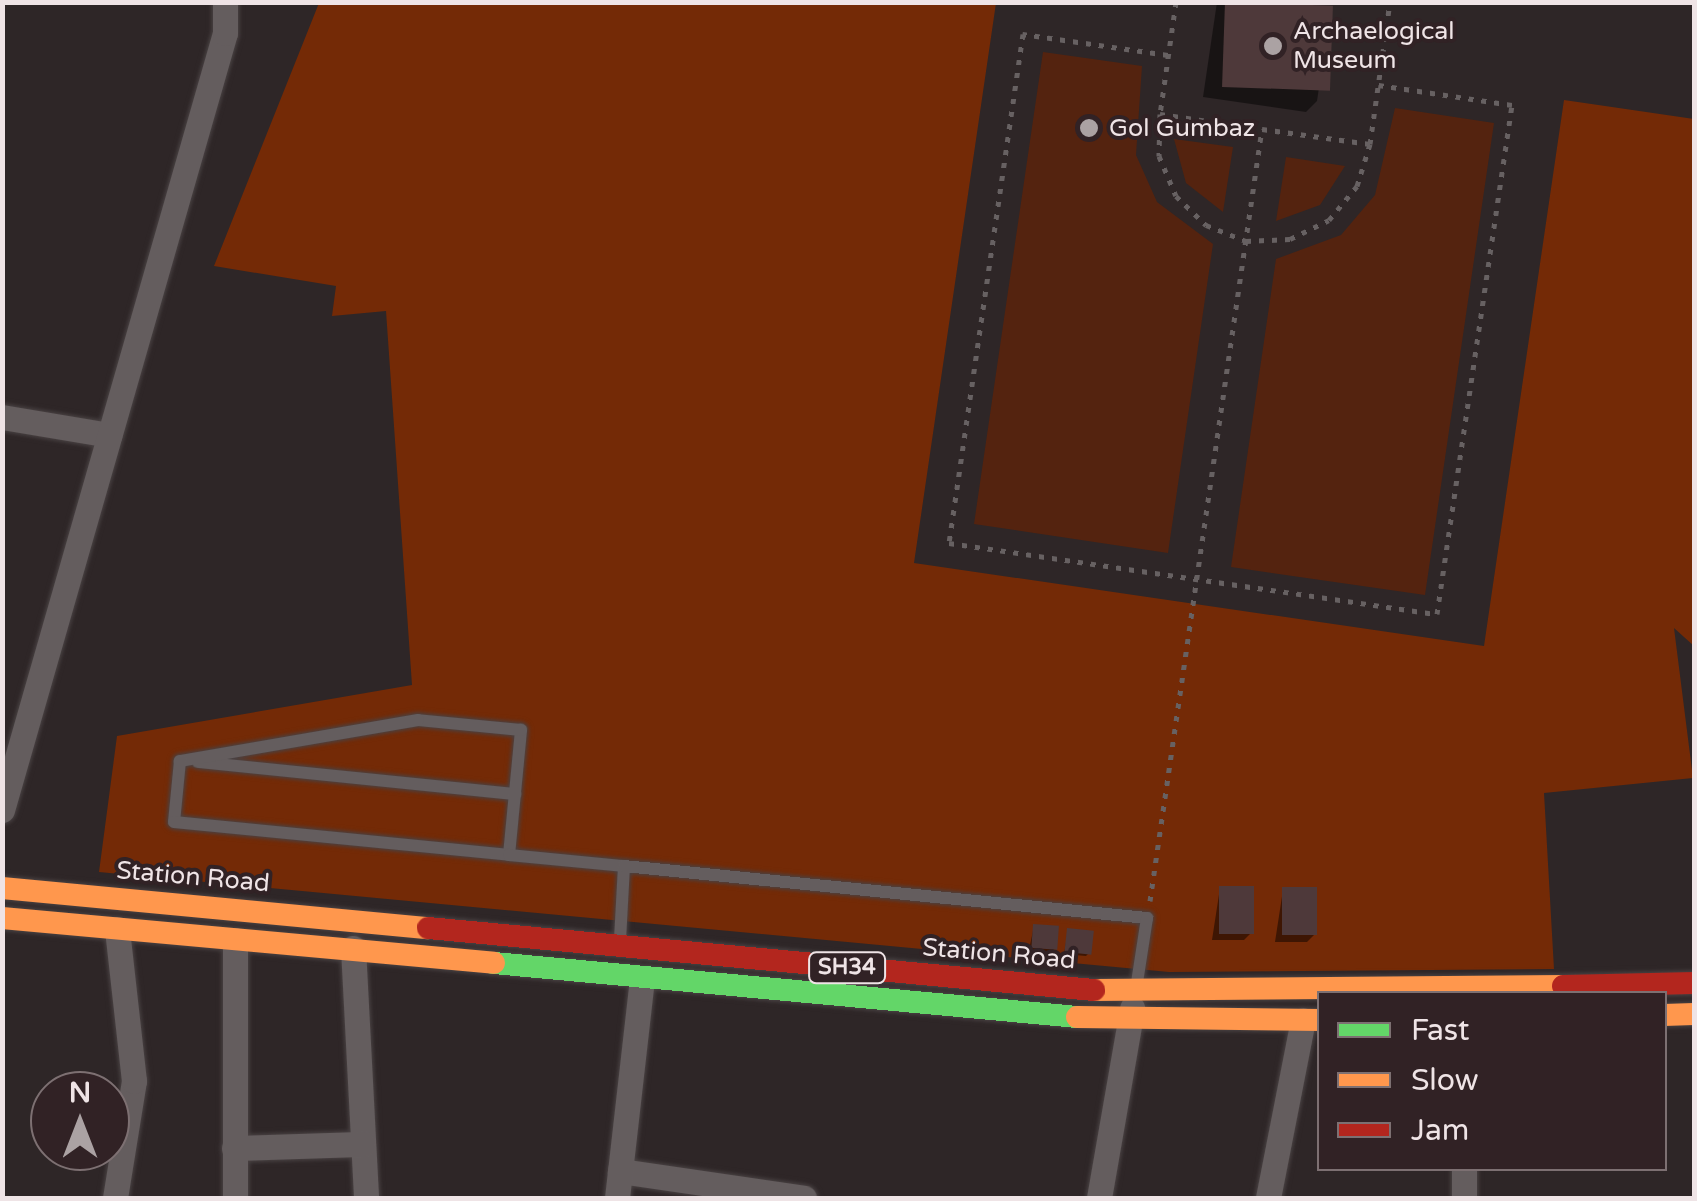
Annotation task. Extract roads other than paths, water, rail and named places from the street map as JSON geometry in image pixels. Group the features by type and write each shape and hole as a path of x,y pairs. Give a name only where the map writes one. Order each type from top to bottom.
{"main road":[{"name":"Station Road","path":"2,888 1136,994 1694,983"},
{"name":"SH34","path":"2,918 1129,1022 1311,1020"},
{"path":"1667,1015 1694,1014"}],"street":[{"path":"2,810 224,33 224,2"},
{"path":"2,416 110,435"},
{"path":"115,1198 134,1081 117,929"},
{"path":"235,940 235,1198"},
{"path":"354,948 366,1198"},
{"path":"617,1198 642,980"},
{"path":"1099,1198 1136,994"},
{"path":"1268,1198 1311,1020"},
{"path":"234,1148 363,1144"},
{"path":"620,1170 804,1198"},
{"path":"1464,1171 1464,1198"}],"lane":[{"path":"180,761 418,720 521,730 509,855"},
{"path":"180,761 515,794"},
{"path":"180,761 174,822 1147,918 1136,994"},
{"path":"619,948 624,866"}],"place":[{"name":"Archaelogical Museum","path":"1273,46"},
{"name":"Gol Gumbaz","path":"1089,128"}]}
